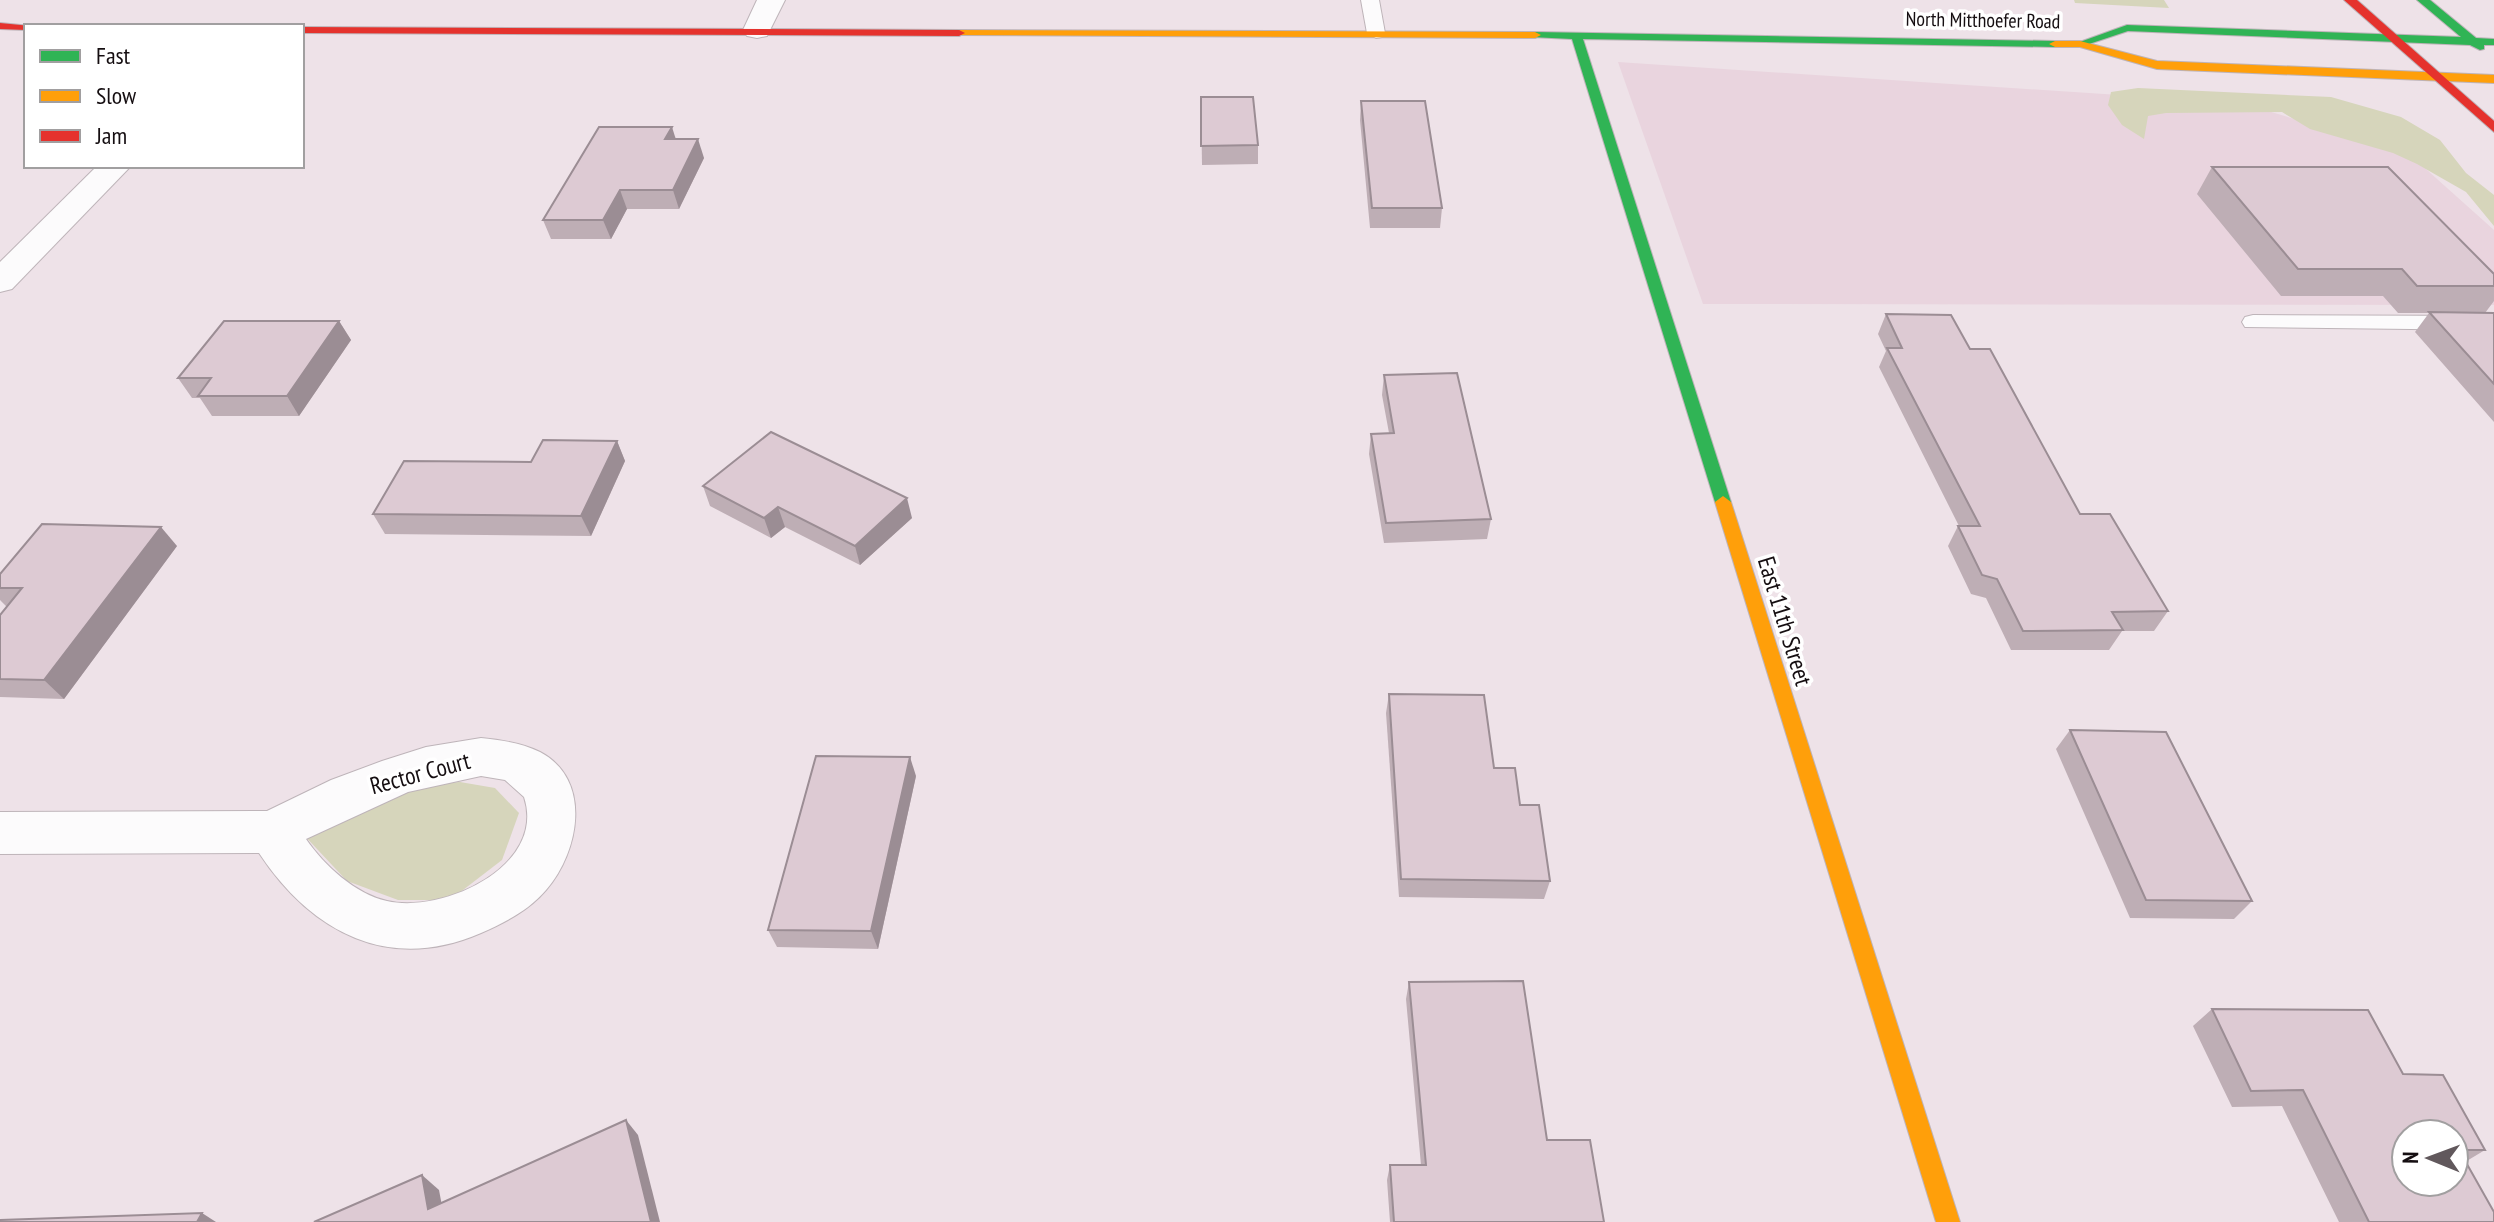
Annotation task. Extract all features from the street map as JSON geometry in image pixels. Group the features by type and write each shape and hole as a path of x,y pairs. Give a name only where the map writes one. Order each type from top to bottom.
{"main road":[{"path":"2350,0 2494,128"},
{"path":"2423,0 2494,59"},
{"path":"0,26 24,27"},
{"name":"North Mitthoefer Road","path":"2080,44 2127,28 2494,42"},
{"name":"North Mitthoefer Road","path":"304,30 1376,33 2080,44 2157,65 2494,79"},
{"name":"East 11th Street","path":"1576,35 1948,1222"}],"street":[{"path":"757,30 771,0"},
{"path":"0,282 113,168"},
{"name":"Rector Court","path":"0,833 273,832 338,797 390,777 443,762 481,757 516,761 537,773 549,795 554,821 538,861 500,899 455,921 411,929 389,927 342,908 299,871 273,832"}],"lane":[{"path":"1370,0 1376,33"},
{"path":"2253,322 2494,323"}],"shaded area":[{"path":"1618,62 2241,103 2408,153 2494,230 2494,305 1703,304"}],"green space":[{"path":"2074,0 2164,0 2169,8 2075,3"},
{"path":"2138,88 2331,97 2401,117 2440,140 2466,173 2494,195 2494,226 2466,192 2417,164 2393,153 2310,129 2282,112 2166,113 2148,116 2144,139 2122,125 2108,105 2111,92"},
{"path":"460,782 495,788 519,813 502,860 450,900 398,900 347,881 302,833 419,785"}],"building":[{"path":"1201,97 1253,97 1258,145 1201,146"},
{"path":"1361,101 1425,101 1442,208 1372,208"},
{"path":"599,127 672,127 665,139 698,139 673,190 620,190 603,220 543,220"},
{"path":"2212,167 2388,167 2494,274 2494,286 2417,286 2402,269 2298,269"},
{"path":"2429,312 2494,313 2494,384"},
{"path":"1886,314 1951,315 1970,349 1990,349 2080,514 2110,514 2168,611 2112,612 2123,630 2023,631 1997,579 1982,575 1958,526 1980,526 1887,348 1902,348"},
{"path":"224,321 339,321 287,396 198,396 211,378 178,378"},
{"path":"1457,373 1491,519 1386,523 1371,434 1394,433 1384,375"},
{"path":"771,432 907,498 855,546 778,507 764,518 703,486"},
{"path":"543,440 617,441 581,516 373,514 404,461 531,462"},
{"path":"42,524 161,527 44,680 0,679 0,615 22,588 0,588 0,574"},
{"path":"1389,694 1484,695 1494,768 1515,768 1520,805 1539,805 1550,881 1401,879"},
{"path":"2070,730 2166,732 2252,901 2146,900"},
{"path":"816,756 910,757 871,931 768,930"},
{"path":"1523,981 1547,1140 1590,1140 1604,1222 1394,1222 1390,1165 1426,1165 1409,982"},
{"path":"2212,1009 2368,1010 2403,1074 2443,1075 2467,1118 2390,1118 2390,1198 2470,1198 2470,1169 2494,1212 2494,1222 2369,1222 2303,1090 2251,1091"},
{"path":"626,1120 651,1222 314,1222 422,1175 428,1209"},
{"path":"2470,1123 2485,1150 2470,1150"},
{"path":"202,1213 197,1222 0,1222 0,1220"}],"traffic: fast":[{"path":"2423,0 2480,47"},
{"path":"2083,43 2127,28 2494,42"},
{"path":"1535,35 2055,44"},
{"path":"1576,35 1723,502"}],"traffic: slow":[{"path":"959,33 1535,35"},
{"path":"2055,44 2080,44 2157,65 2494,79"},
{"path":"1723,502 1948,1222"}],"traffic: jam":[{"path":"2350,0 2494,128"},
{"path":"0,26 24,27"},
{"path":"304,30 959,33"}]}
